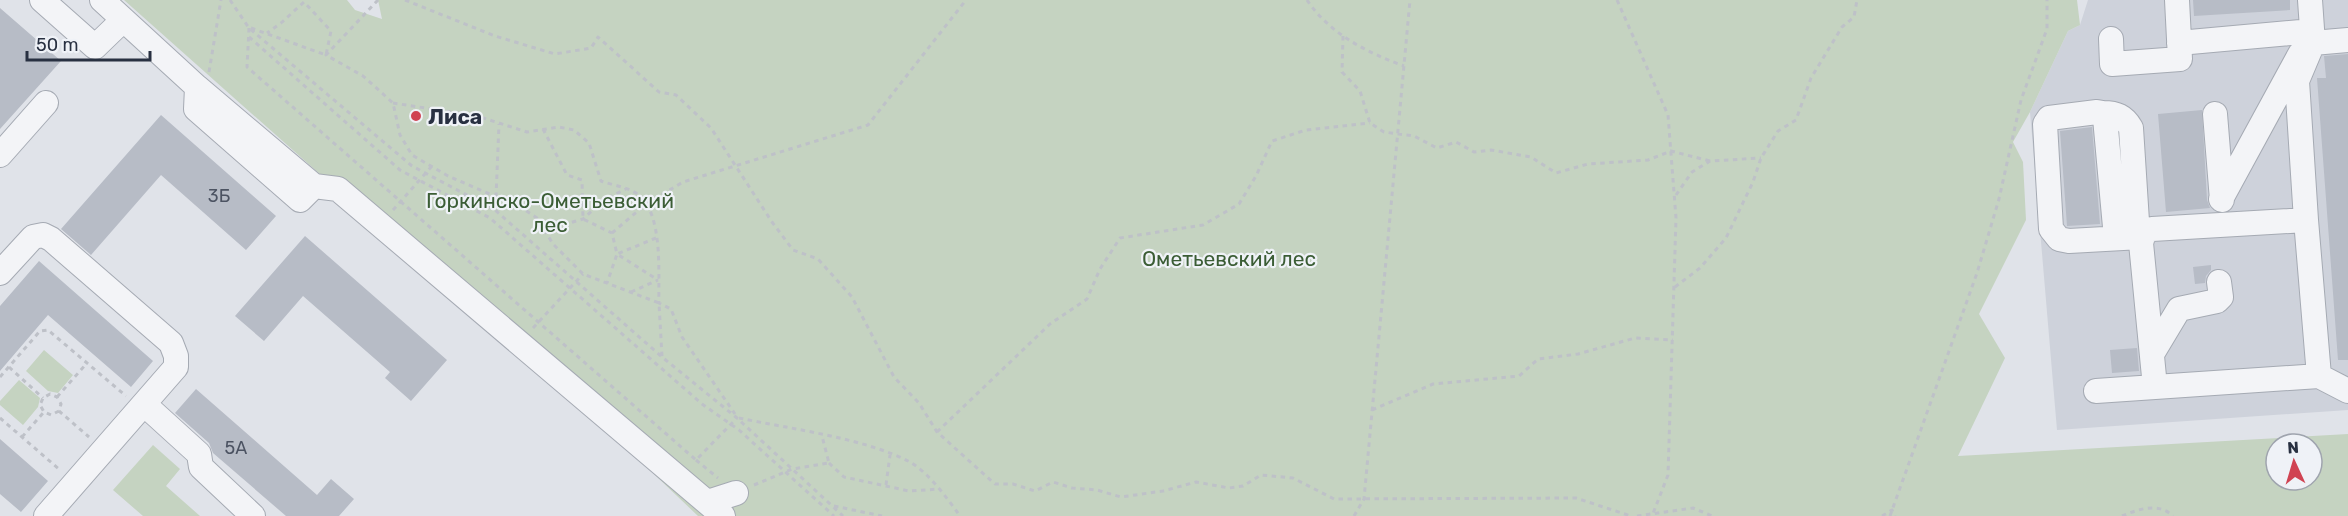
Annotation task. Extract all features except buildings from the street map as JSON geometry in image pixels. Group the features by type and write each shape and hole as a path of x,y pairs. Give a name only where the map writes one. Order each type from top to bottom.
{"street":[{"path":"42,0 95,47 123,20"},
{"path":"102,0 197,87 314,186 338,189 716,509 736,493"},
{"path":"2111,39 2112,64 2180,59 2177,0"},
{"path":"2310,0 2313,37 2297,81 2319,376"},
{"path":"2179,44 2313,37 2348,40"},
{"path":"2222,199 2292,66 2313,37"},
{"path":"0,155 46,103"},
{"path":"2154,387 2152,354 2132,237 2131,128 2125,119 2114,113 2097,112 2049,118 2046,124 2051,229 2059,239 2069,242 2132,237 2152,229 2306,220"},
{"path":"2215,114 2223,224"},
{"path":"0,273 29,240 43,235 51,239 171,343 176,356 176,367 46,516"},
{"path":"2152,354 2179,309 2219,299 2219,282"},
{"path":"2096,391 2319,376 2348,391"},
{"path":"142,406 199,454 201,467 253,516"}],"path":[{"path":"197,87 208,78 221,0"},
{"path":"230,0 249,28 412,166 495,210 662,357 737,418 843,516"},
{"path":"326,55 378,0"},
{"path":"405,0 495,36 555,54 591,48 598,37 659,92 676,96 711,128 738,166 772,222 793,250 818,259 852,297 894,377 919,403 937,432 995,484 1013,484 1035,492 1053,482 1121,497 1164,491 1196,482 1229,488 1243,486 1261,475 1293,478 1334,499 1576,498 1631,516"},
{"path":"612,233 646,204 683,182 868,125 966,0"},
{"path":"1307,0 1319,17 1343,36 1374,55 1404,66"},
{"path":"1354,516 1364,499 1410,0"},
{"path":"1617,0 1668,115 1675,197 1675,287 1668,475 1652,514"},
{"path":"1675,287 1700,268 1726,237 1753,182 1761,158 1778,131 1796,120 1811,78 1842,27 1854,17 1857,0"},
{"path":"1890,516 1977,273 2000,199 2021,100 2047,29 2047,0"},
{"path":"267,33 304,2 307,8 331,31 326,55"},
{"path":"249,28 326,55 363,76 393,103 467,115 527,132 559,127 574,130 589,144 601,181 637,194 646,204 654,219 662,357"},
{"path":"249,28 247,67 696,460 737,418"},
{"path":"1343,36 1342,72 1360,92 1370,123"},
{"path":"249,37 400,170 490,218 569,289 702,404 730,424 834,516"},
{"path":"393,103 400,135 412,155 522,208 537,218 553,244 583,274 670,309 682,337 737,418 860,443 911,463 940,489 960,516"},
{"path":"496,197 499,123"},
{"path":"937,432 1050,324 1087,299 1100,269 1120,238 1203,225 1239,204 1256,176 1272,141 1306,130 1370,123 1384,132 1414,136 1437,148 1456,142 1474,152 1491,150 1531,157 1556,173 1588,165 1648,160 1671,151 1710,161 1761,158"},
{"path":"543,129 567,175 582,180 583,219"},
{"path":"1675,197 1692,172 1710,161"},
{"path":"379,224 432,166"},
{"path":"546,230 583,219 605,199 626,189"},
{"path":"583,219 612,233"},
{"path":"607,284 617,254 612,233"},
{"path":"617,254 656,238"},
{"path":"617,254 658,280"},
{"path":"519,342 583,274"},
{"path":"631,292 658,280"},
{"path":"0,377 40,331 46,329 142,406"},
{"path":"1372,410 1433,384 1519,376 1538,359 1578,354 1635,338 1673,340"},
{"path":"57,397 87,363"},
{"path":"9,368 43,398"},
{"path":"50,394 57,397 61,404 59,411 51,415 44,412 40,405 43,398 50,394"},
{"path":"59,411 90,438"},
{"path":"22,437 44,412"},
{"path":"0,418 74,483"},
{"path":"821,435 829,463 844,477 909,491 940,489"},
{"path":"886,485 890,455"},
{"path":"792,469 829,463"},
{"path":"831,505 882,516"},
{"path":"2122,516 2153,507 2167,510 2175,516"},
{"path":"1636,516 1693,508 1712,516"},
{"path":"1882,516 1892,510"},
{"path":"1892,510 1895,516"}],"shaded area":[{"path":"2088,0 2348,0 2348,410 2057,430 2030,112 2068,31 2080,25"}],"green space":[{"name":"Ометьевский лес","path":"124,0 347,0 355,10 382,19 378,0 2077,0 2080,25 2068,31 2030,112 2013,142 2023,162 2026,220 1979,314 2005,358 1958,456 2264,439 2264,492 2324,492 2324,435 2348,434 2348,516 698,516 612,434"},
{"path":"44,350 73,375 58,393 48,391 26,371"},
{"path":"19,380 40,398 38,407 23,425 0,405 0,401"},
{"path":"153,445 180,469 166,486 200,516 143,516 113,490"}],"place":[{"name":"Лиса","path":"416,116"}],"park label":[{"name":"Горкинско-Ометьевский лес","path":"550,212"}]}
